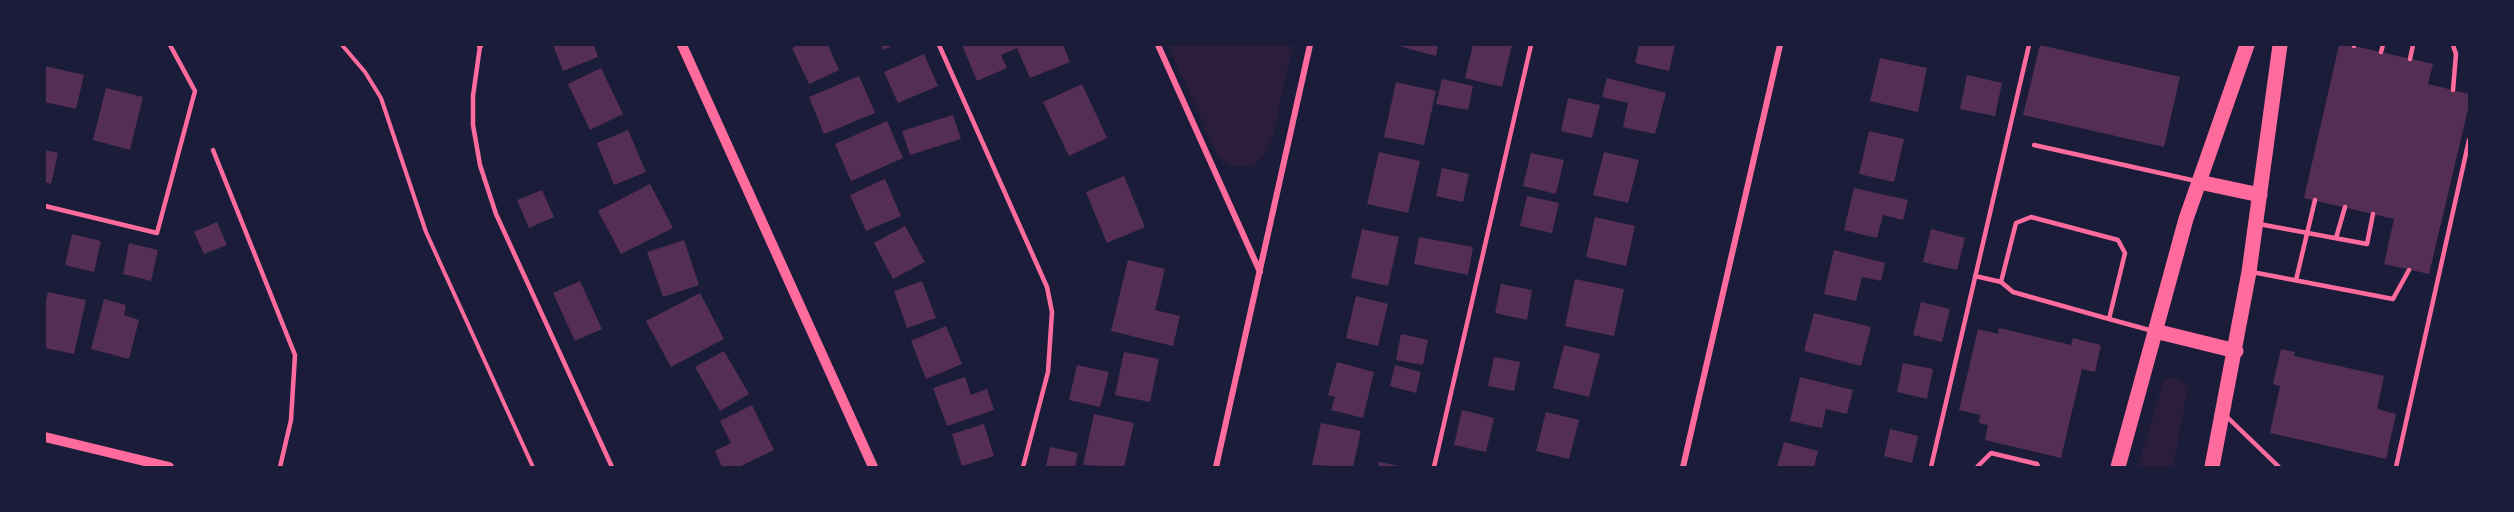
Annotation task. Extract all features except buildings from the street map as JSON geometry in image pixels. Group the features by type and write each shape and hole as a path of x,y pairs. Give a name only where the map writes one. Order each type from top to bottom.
{"main road":[{"path":"2118,467 2186,219 2247,45"},
{"path":"2212,467 2236,351 2257,223 2280,45"},
{"path":"2199,182 2260,195"},
{"path":"2155,332 2236,351"}],"street":[{"path":"682,45 873,467"},
{"path":"1158,45 1260,272"},
{"path":"1216,467 1310,45"},
{"path":"1683,467 1780,45"},
{"path":"45,437 170,467"}],"lane":[{"path":"45,206 157,233 195,91 170,45"},
{"path":"939,45 1047,287 1052,312 1052,342 1048,372 1023,467"},
{"path":"1434,467 1531,45"},
{"path":"1931,467 2029,45"},
{"path":"2381,52 2383,45"},
{"path":"2410,59 2414,45"},
{"path":"2452,45 2456,54 2453,90"},
{"path":"480,46 473,96 473,125 480,165 496,214 612,467"},
{"path":"2396,467 2469,140"},
{"path":"2034,146 2199,182"},
{"path":"213,150 295,356 291,420 280,467"},
{"path":"2296,280 2315,200"},
{"path":"2336,238 2345,207"},
{"path":"2257,223 2367,244 2373,214"},
{"path":"2001,282 2016,223 2031,217 2118,240 2125,253 2109,319"},
{"path":"2249,272 2393,299 2409,270"},
{"path":"1975,276 2001,282 2013,292 2155,332"},
{"path":"2223,413 2279,467"},
{"path":"1977,467 1991,453 2037,464 2038,467"}],"path":[{"path":"342,45 365,72 381,98 426,232 533,467"}],"shaded area":[{"path":"1168,45 1293,45 1273,136 1263,157 1255,164 1246,167 1228,165 1217,154"},
{"path":"2174,377 2182,380 2188,388 2173,467 2138,467 2163,382"}]}
